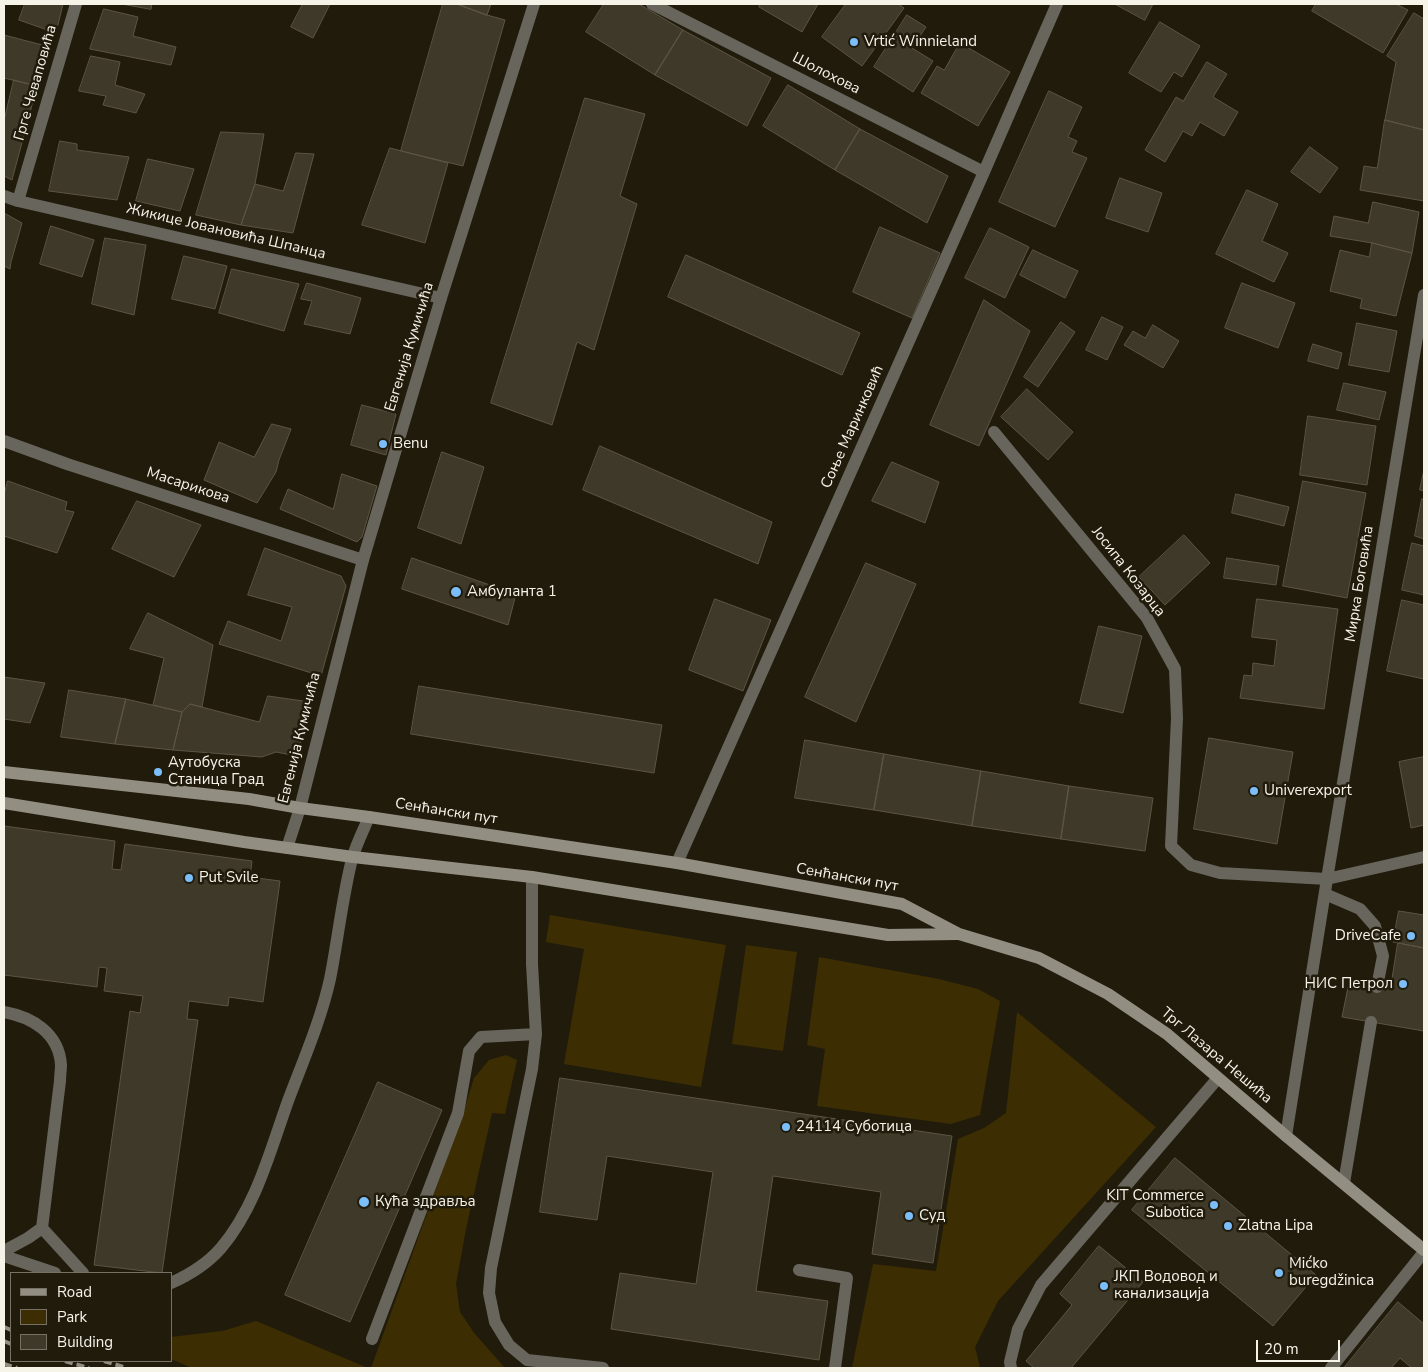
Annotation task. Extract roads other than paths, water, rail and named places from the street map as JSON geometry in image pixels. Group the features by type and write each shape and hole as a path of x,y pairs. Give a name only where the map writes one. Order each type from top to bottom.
{"main road":[{"name":"Сенћански пут","path":"4,772 249,799 677,863 902,904 959,934"},
{"path":"4,803 287,848 532,877 888,935 959,934"},
{"name":"Трг Лазара Нешића","path":"959,934 1039,958 1108,994 1167,1034 1424,1251"}],"street":[{"name":"Грге Чеваповића","path":"18,201 76,4"},
{"name":"Евгенија Кумичића","path":"287,848 300,808 363,560 441,298 534,4"},
{"name":"Шолохова","path":"652,4 984,172"},
{"name":"Соње Маринковић","path":"677,863 1057,4"},
{"name":"Жикице Јовановића Шпанца","path":"4,196 18,201 441,298"},
{"name":"Мирка Боговића","path":"1286,1136 1424,295"},
{"name":"Јосипа Козарца","path":"994,432 1147,618 1176,669 1177,718 1171,846 1191,865 1220,873 1327,879"},
{"name":"Масарикова","path":"4,442 363,560"},
{"path":"172,1283 183,1278 220,1249 237,1225 251,1200 316,1024 329,980 353,857 369,817"},
{"path":"1327,879 1424,857"},
{"path":"532,877 532,964 536,1034 532,1069 491,1268 490,1293 495,1322 509,1345 527,1360 603,1368"},
{"path":"1325,894 1360,909 1375,926 1383,956 1378,987"},
{"path":"4,1012 32,1020 46,1031 56,1044 61,1063 42,1228 4,1251"},
{"path":"1344,1183 1371,1022"},
{"path":"372,1339 458,1112 469,1050 480,1037 536,1034"},
{"path":"1011,1368 1010,1362 1018,1329 1041,1285 1218,1078"},
{"path":"42,1228 83,1272"},
{"path":"1331,1368 1424,1251"},
{"path":"4,1256 52,1272"},
{"path":"799,1270 846,1278 835,1368"}],"railway":[{"path":"4,1327 10,1330"},
{"path":"4,1341 10,1344"},
{"path":"68,1362 89,1368"},
{"path":"107,1362 127,1368"},
{"path":"4,1364 17,1368"}],"place":[{"name":"Vrtić Winnieland","path":"854,42"},
{"name":"Benu","path":"383,444"},
{"name":"Амбуланта 1","path":"456,592"},
{"name":"Аутобуска Станица Град","path":"158,772"},
{"name":"Univerexport","path":"1254,791"},
{"name":"Put Svile","path":"189,878"},
{"name":"DriveCafe","path":"1411,936"},
{"name":"НИС Петрол","path":"1403,984"},
{"name":"24114 Суботица","path":"786,1127"},
{"name":"Кућа здравља","path":"364,1202"},
{"name":"KIT Commerce Subotica","path":"1214,1205"},
{"name":"Суд","path":"909,1216"},
{"name":"Zlatna Lipa","path":"1228,1226"},
{"name":"Mićko buregdžinica","path":"1279,1273"},
{"name":"ЈКП Водовод и канализација","path":"1104,1286"}]}
